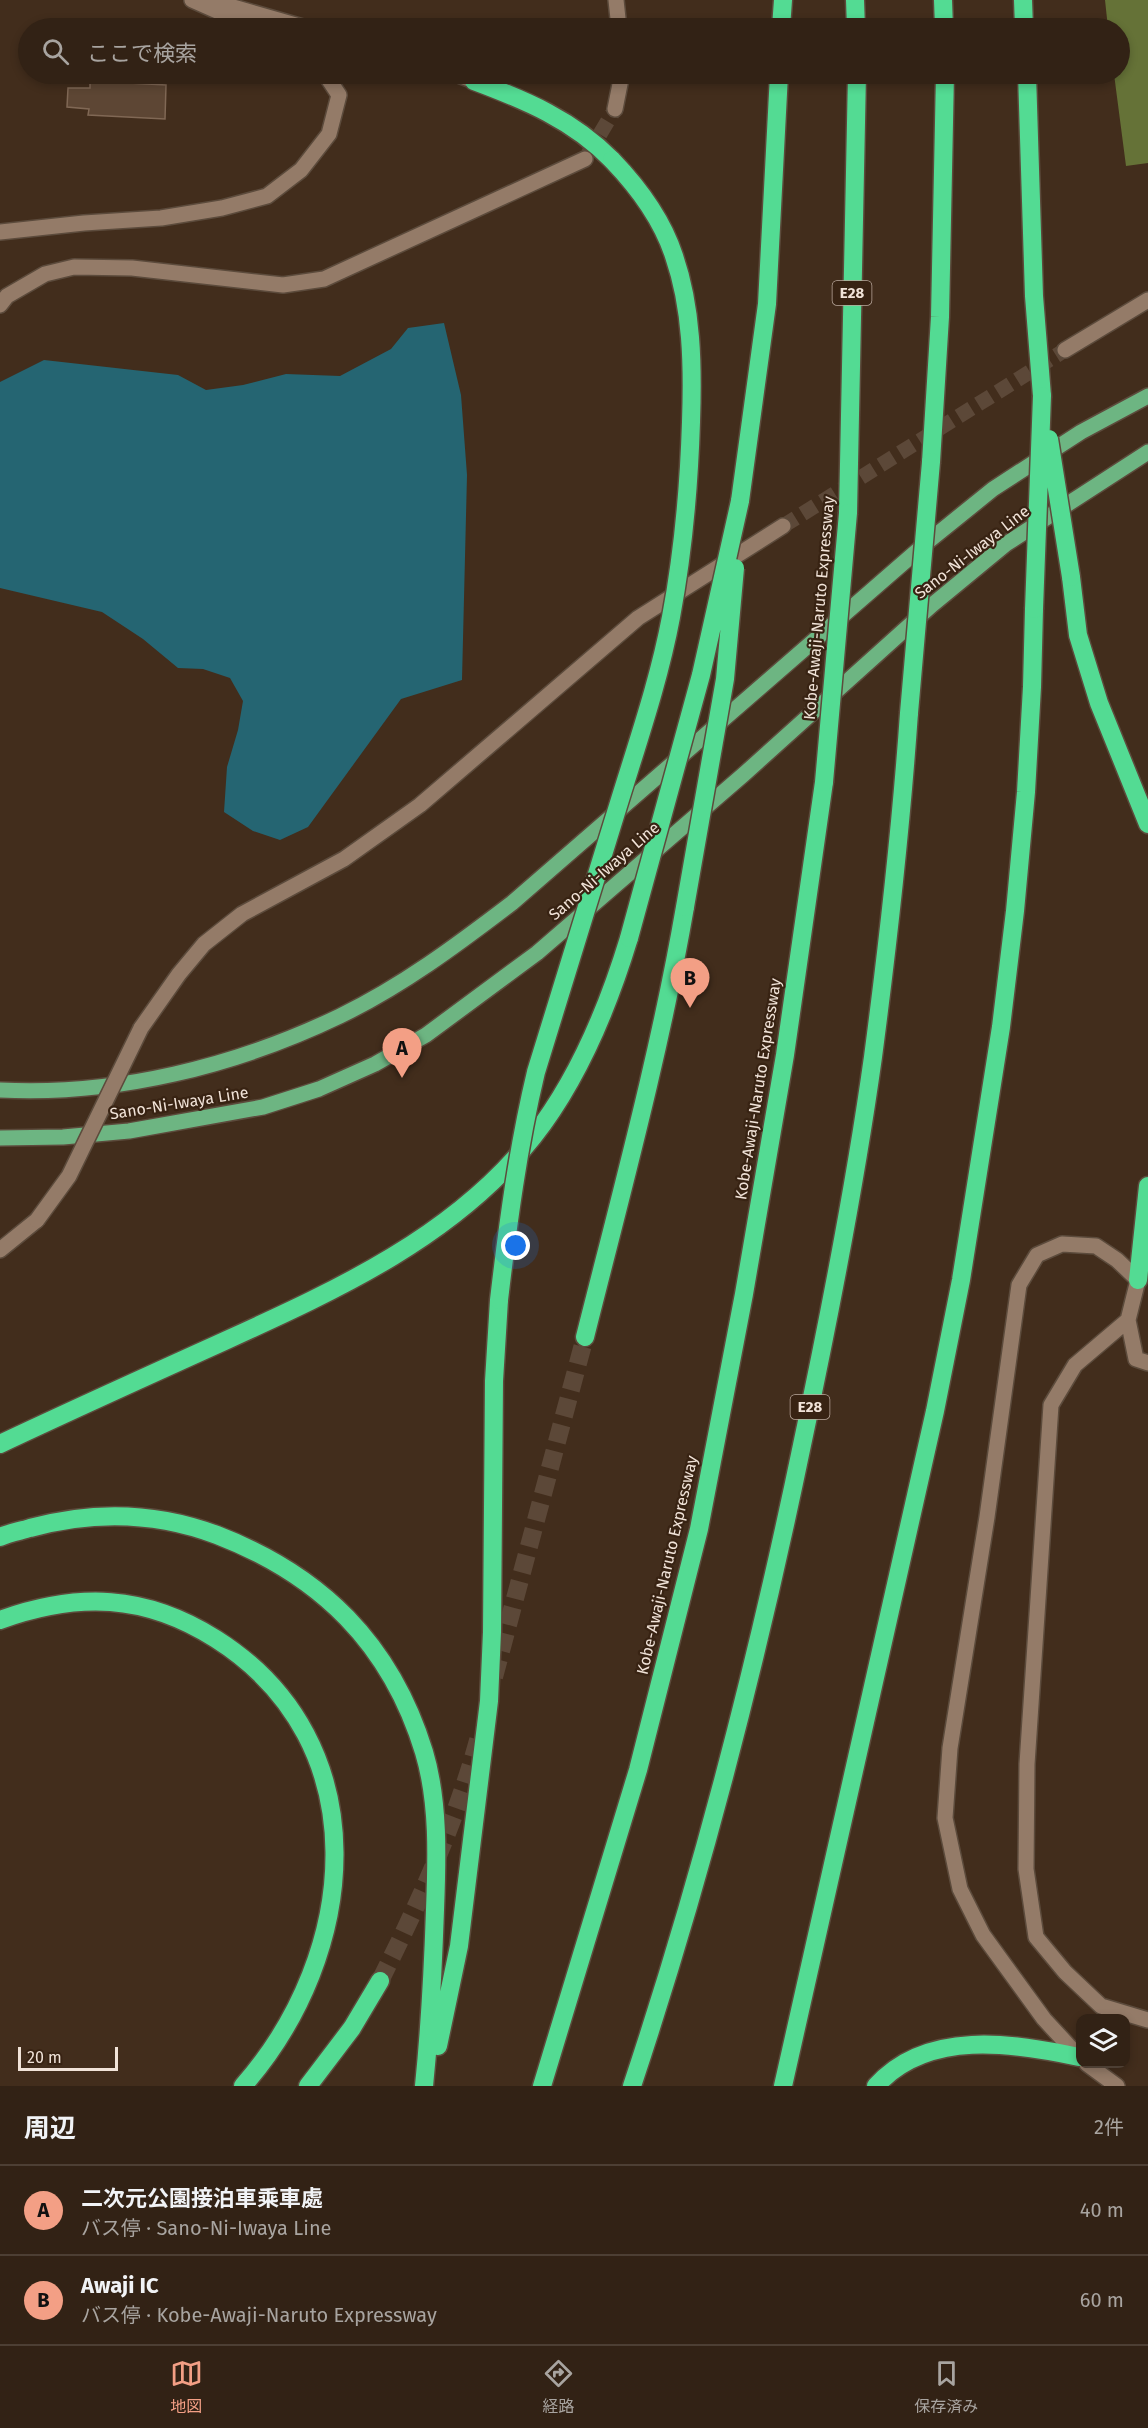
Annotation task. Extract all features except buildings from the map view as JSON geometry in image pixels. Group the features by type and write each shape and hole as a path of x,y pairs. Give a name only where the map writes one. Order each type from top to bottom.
{"highway":[{"path":"782,18 783,0"},
{"path":"855,0 855,18"},
{"path":"943,0 944,18"},
{"path":"1023,0 1024,18"},
{"path":"429,2086 459,1946 489,1701 492,1632 494,1391 499,1300 514,1174 536,1072 652,696 671,617 690,461 692,401 691,346 685,298 674,255 655,215 630,179 612,160 567,122 525,100 482,84"},
{"path":"585,1337 642,1112 677,954 725,679 740,501 767,304 778,84"},
{"name":"Kobe-Awaji-Naruto Expressway","path":"542,2086 638,1770 699,1529 744,1294 781,1078 824,782 848,513 857,84"},
{"name":"E28","path":"632,2086 720,1793 780,1548 829,1314 873,1059 902,814 931,462 940,317 945,84"},
{"path":"1027,84 1034,297 1042,396 1078,635 1100,703 1148,824"},
{"path":"783,2086 935,1411 963,1269 1001,1027 1026,792 1042,396"},
{"path":"0,1444 299,1307 359,1276 407,1248 455,1214 495,1179 533,1137 560,1096 602,1014 629,938 701,675 740,501"},
{"path":"1138,1280 1148,1186"},
{"path":"0,1538 56,1521 107,1515 156,1518 202,1529 250,1548 295,1573 333,1603 363,1635 389,1672 411,1714 425,1754 432,1795 436,1878 431,2012 424,2086"},
{"path":"0,1620 27,1610 68,1601 109,1600 152,1608 194,1625 228,1646 263,1674 291,1707 313,1749 328,1795 336,1844 333,1892 323,1941 306,1986 281,2034 243,2086"},
{"path":"308,2086 352,2028 380,1981"},
{"path":"876,2086 889,2071 930,2052 969,2044 1028,2046 1076,2058"}],"main road":[{"name":"Sano-Ni-Iwaya Line","path":"0,1090 77,1089 151,1078 219,1063 285,1040 341,1016 394,986 449,951 512,903 925,544 993,489 1081,432 1148,396"},
{"name":"Sano-Ni-Iwaya Line","path":"0,1138 63,1137 129,1131 263,1107 319,1089 375,1064 426,1035 537,953 743,775 932,605 997,552 1148,452"}],"street":[{"path":"192,0 232,18"},
{"path":"209,0 271,18"},
{"path":"616,0 618,18"},
{"path":"0,232 161,218 222,208 267,196 301,170 329,134 339,95 332,84"},
{"path":"615,109 620,84"},
{"path":"0,304 7,296 45,274 74,267 132,268 283,285 324,279 585,159"},
{"path":"1065,350 1148,300"},
{"path":"0,1250 37,1220 69,1176 141,1028 179,974 204,944 242,914 344,859 410,812 638,618 783,526"},
{"path":"1076,2054 1044,2019 983,1935 960,1889 945,1818 950,1748 987,1518 1018,1285 1037,1255 1062,1244 1096,1246 1117,1260 1138,1280 1128,1320 1136,1359 1148,1363"},
{"path":"1128,1320 1075,1365 1051,1405 1026,1764 1026,1869 1036,1937 1065,1972 1101,2006 1148,2020"},
{"path":"1093,2068 1117,2086"}],"green space":[{"path":"1105,0 1148,0 1148,163 1126,166 1115,84 1130,84 1130,18 1107,18"}],"water":[{"path":"444,323 461,395 467,475 462,680 401,699 308,827 280,840 253,831 224,812 227,767 238,730 243,701 230,678 203,669 178,668 143,639 102,612 0,588 0,382 44,360 178,375 206,390 243,385 286,374 340,376 391,349 408,328"}],"tunnel":[{"path":"588,154 615,109"},
{"path":"783,526 1065,350"},
{"path":"494,1677 585,1337"},
{"path":"380,1981 449,1829 480,1733"}],"place":[{"name":"Awaji IC","path":"690,1008"},
{"name":"二次元公園接泊車乘車處","path":"402,1078"}]}
